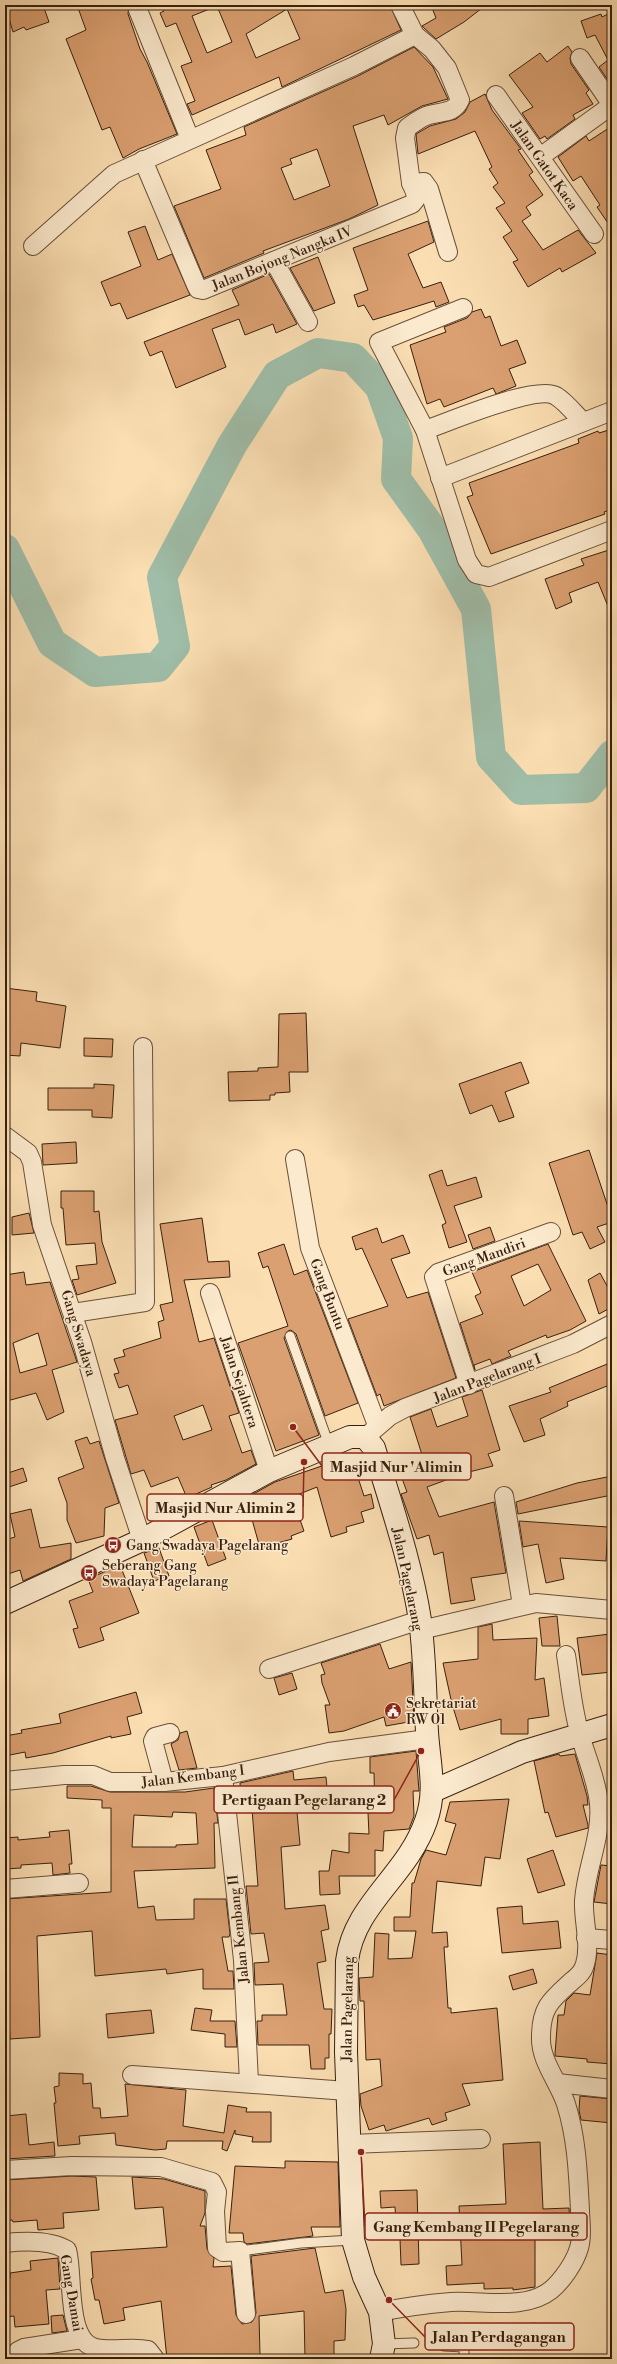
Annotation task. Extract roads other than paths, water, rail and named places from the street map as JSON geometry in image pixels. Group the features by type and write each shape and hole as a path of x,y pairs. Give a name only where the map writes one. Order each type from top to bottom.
{"street":[{"name":"Jalan Bojong Nangka IV","path":"143,160 198,289 203,290 412,204 416,198 411,183 405,138 407,128 429,115 450,111 457,107 460,100 447,68 432,49 415,35 400,5"},
{"path":"138,10 190,139"},
{"path":"33,246 114,174 354,66 415,35"},
{"path":"540,157 612,105 580,58"},
{"name":"Jalan Gatot Kaca","path":"496,95 594,234"},
{"path":"411,183 424,182 429,189 448,252"},
{"path":"274,261 308,322"},
{"path":"463,308 380,342 425,430 467,560 476,574 490,577 612,530"},
{"path":"425,430 510,401 543,393 556,396 583,422"},
{"path":"440,478 612,411"},
{"path":"73,1314 145,1302 143,1046"},
{"name":"Gang Swadaya","path":"9,1143 28,1153 32,1162 42,1225 73,1314 115,1458 142,1540"},
{"name":"Gang Buntu","path":"295,1159 310,1248 371,1431"},
{"name":"Gang Mandiri","path":"469,1385 434,1277 438,1273 551,1232"},
{"name":"Jalan Sejahtera","path":"210,1293 269,1471"},
{"name":"Jalan Pagelarang I","path":"371,1431 406,1408 573,1344 612,1324"},
{"path":"5,1603 142,1540 269,1471 329,1445 371,1431"},
{"name":"Jalan Pagelarang","path":"371,1431 374,1448 405,1555 420,1625 427,1739 433,1791 426,1822 412,1853 366,1911 353,1933 348,1947 347,2091 353,2240 362,2272 380,2312 382,2352"},
{"path":"504,1496 522,1605"},
{"path":"269,1669 420,1625 522,1605 552,1603 612,1610"},
{"path":"380,2312 417,2305 455,2302 522,2302 552,2290 567,2271 580,2246 580,2203 576,2149 566,2104 545,2061 540,2040 542,2019 550,2001 582,1971 585,1964 586,1938 584,1907 586,1878 600,1826 599,1803 594,1778 579,1733 566,1655"},
{"path":"433,1791 502,1760 579,1733 612,1726"},
{"path":"164,1782 153,1741 155,1737 170,1732"},
{"name":"Jalan Kembang I","path":"5,1781 64,1775 94,1775 110,1782 164,1782 223,1776 329,1752 427,1739"},
{"name":"Jalan Kembang II","path":"223,1776 243,1960 249,2082"},
{"path":"5,1889 79,1884"},
{"path":"586,1938 612,1940"},
{"path":"132,2075 249,2082 347,2091"},
{"path":"557,2083 612,2088"},
{"path":"350,2144 480,2139"},
{"path":"5,2170 72,2166 161,2167 193,2175 212,2182 217,2192 215,2211 218,2249 223,2252 240,2251 246,2314"},
{"name":"Gang Damai","path":"5,2243 20,2241 54,2245 67,2250 75,2322 82,2340 94,2348 148,2350 155,2359"},
{"path":"16,2359 18,2351 24,2348 82,2340"}],"lane":[{"path":"290,1336 329,1445"},
{"path":"240,2251 301,2243 353,2240"},
{"path":"382,2352 414,2343"},
{"path":"444,2346 464,2347 464,2359"}],"waterway":[{"path":"5,549 52,643 95,672 158,667 175,646 162,577 232,445 277,375 318,353 353,358 380,387 398,438 396,479 432,529 476,609 491,757 521,790 586,788 612,755"}],"place":[{"name":"Masjid Nur 'Alimin","path":"293,1427"},
{"name":"Masjid Nur Alimin 2","path":"304,1462"},
{"name":"Gang Swadaya Pagelarang","path":"113,1545"},
{"name":"Seberang Gang Swadaya Pagelarang","path":"89,1573"},
{"name":"Sekretariat RW 01","path":"393,1711"},
{"name":"Pertigaan Pegelarang 2","path":"421,1751"},
{"name":"Gang Kembang II Pegelarang","path":"361,2152"},
{"name":"Jalan Perdagangan","path":"389,2300"}]}
